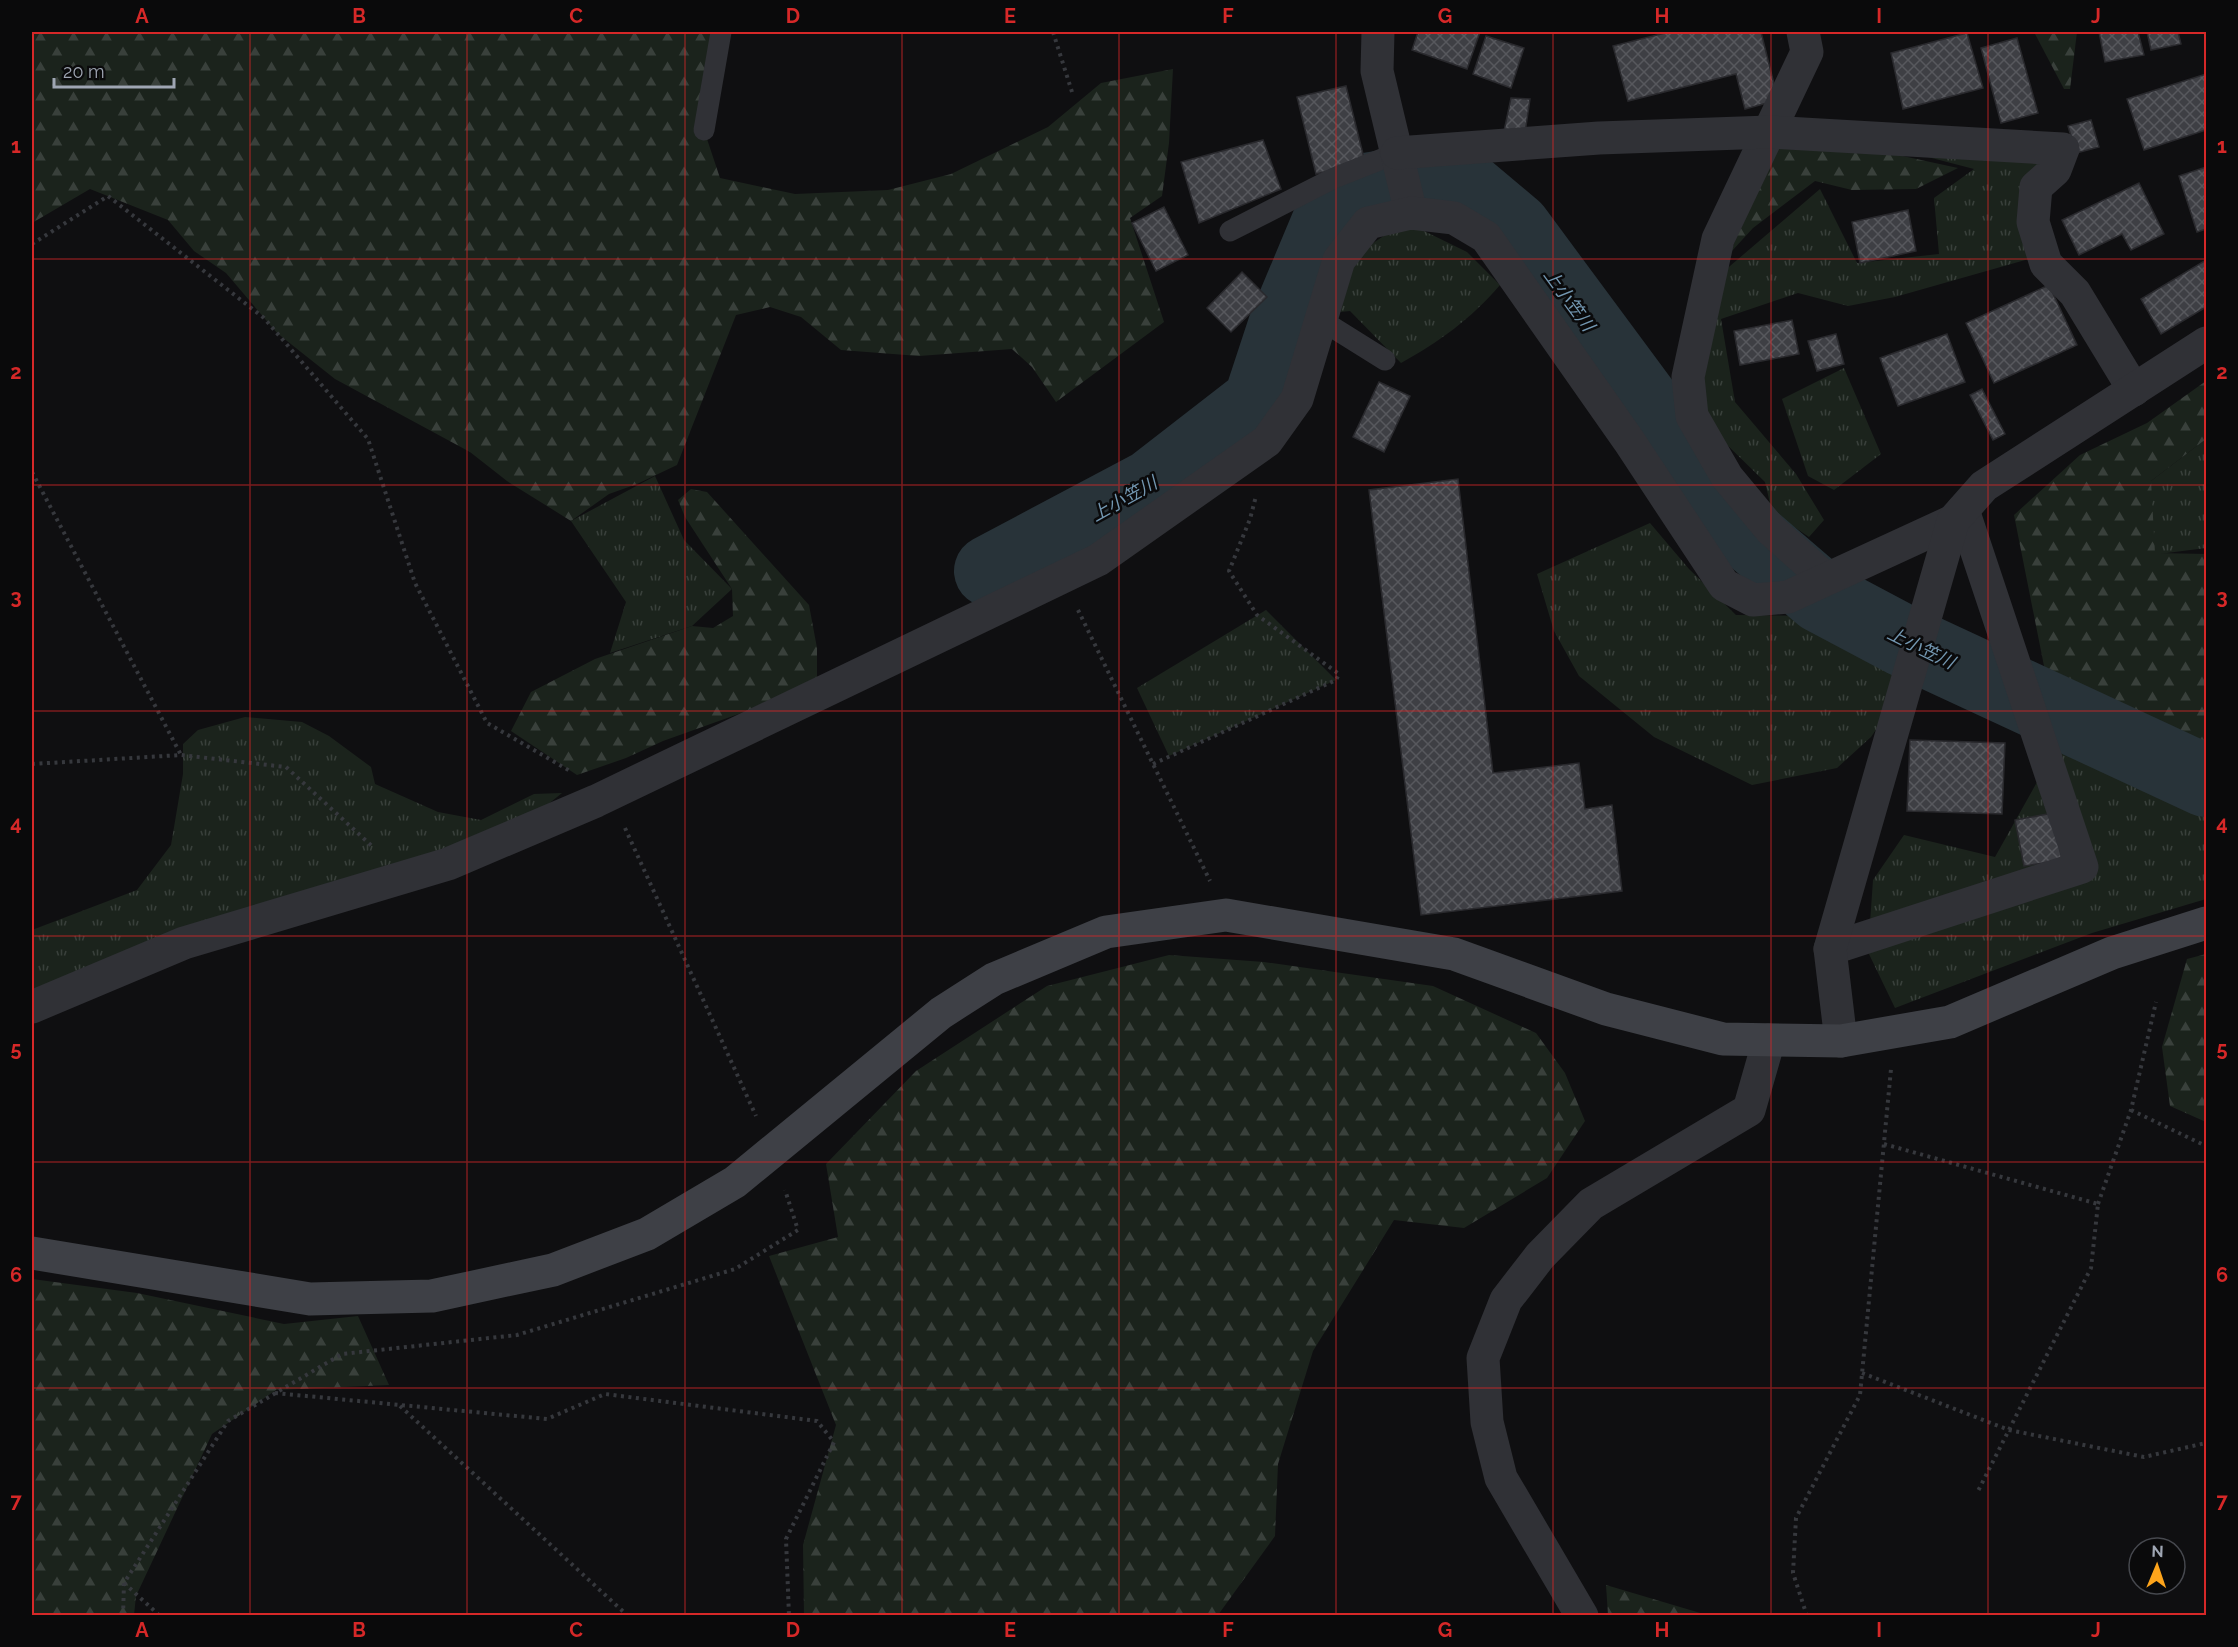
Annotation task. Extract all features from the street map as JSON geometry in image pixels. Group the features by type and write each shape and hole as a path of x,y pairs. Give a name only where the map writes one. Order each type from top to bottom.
{"street":[{"path":"1377,32 1377,71 1410,206"},
{"path":"1803,32 1807,52 1718,239 1688,377 1692,416 1727,477 1771,530 1835,574"},
{"path":"1398,158 1599,138 1768,132 2063,149 2055,170 2036,187 2033,222 2046,264 2075,293 2134,390"},
{"path":"32,1007 184,942 448,864 609,794 1098,560 1267,441 1297,399 1339,260 1368,223 1410,206 1454,218 1486,237 1629,441 1724,585 1753,600 1788,597 1958,516"},
{"path":"1841,1041 1830,949 1925,618 1958,516 1984,486 2206,343"},
{"path":"1830,949 2082,867 2011,654 1958,516"},
{"path":"32,1253 310,1299 432,1296 553,1270 647,1234 735,1182 941,1013 994,979 1106,932 1226,915 1454,954 1606,1009 1723,1039 1841,1041 1950,1022 2112,953 2206,923"},
{"path":"1582,1616 1501,1478 1487,1422 1484,1358 1506,1300 1540,1256 1591,1204 1749,1110 1769,1040"}],"lane":[{"path":"704,130 721,32"},
{"path":"1230,231 1334,178 1398,158"},
{"path":"1321,320 1385,360"}],"path":[{"path":"1053,32 1072,92"},
{"path":"32,244 108,196 264,318 368,439 415,584 487,723 609,794 773,1151 798,1230 735,1269 517,1335 342,1354 228,1421 124,1583 123,1616"},
{"path":"1153,764 1336,680 1340,674 1257,615 1229,572 1250,519 1272,434"},
{"path":"32,472 181,755"},
{"path":"1062,577 1226,915"},
{"path":"32,764 181,755 286,766 405,877"},
{"path":"1977,1493 2091,1268 2098,1204 2131,1110 2156,1002"},
{"path":"1807,1616 1793,1573 1796,1518 1860,1395 1894,1032"},
{"path":"2131,1110 2206,1146"},
{"path":"1884,1144 2098,1204"},
{"path":"1862,1374 2009,1430 2144,1457 2206,1443"},
{"path":"275,1393 547,1419 605,1394 817,1420 834,1442 786,1539 789,1616"},
{"path":"399,1406 628,1616"},
{"path":"124,1583 160,1616"}],"green space":[{"path":"32,32 724,32 704,130 720,178 795,194 888,190 951,174 1048,127 1101,83 1173,69 1169,143 1162,196 1130,218 1164,322 1056,402 1032,367 1012,349 919,356 841,350 801,317 770,307 736,315 677,465 609,494 571,521 507,481 470,452 335,379 277,333 226,273 194,251 168,220 90,189 32,223"},
{"path":"2034,32 2077,32 2070,89 2064,89"},
{"path":"1771,140 1838,142 1958,168 1916,189 1852,190 1815,181 1753,228 1731,252"},
{"path":"1878,144 2049,148 2043,255 1895,297 1848,306 1798,293 1721,319 1735,402 1796,474 1824,520 1809,537 1772,512 1765,482 1719,437 1704,403 1704,369 1723,272 1820,189 1857,263 1939,254 1934,198 1974,169"},
{"path":"1416,227 1467,252 1500,285 1478,309 1454,329 1401,363 1350,311 1340,312 1348,260 1388,233"},
{"path":"1844,368 1881,454 1834,490 1808,476 1782,399"},
{"path":"2206,381 2206,439 2151,481 2155,553 2206,554 2206,761 2109,716 2046,676 2014,515 2080,455 2147,423"},
{"path":"2206,439 2206,548 2143,556 2151,481"},
{"path":"655,476 684,540 732,589 692,626 610,653 626,602 571,521"},
{"path":"691,489 707,492 809,605 817,648 817,677 758,707 577,775 511,731 531,692 595,659 692,626 713,628 733,616 732,589 685,517 678,500"},
{"path":"1650,523 1689,569 1736,615 1825,616 1893,663 1906,686 1871,737 1837,768 1752,785 1654,737 1579,676 1554,631 1537,574"},
{"path":"1266,610 1336,680 1169,756 1137,688"},
{"path":"245,717 302,722 329,736 371,767 375,784 438,812 481,820 534,794 562,793 520,827 32,1007 32,930 137,890 171,845 183,774 183,744 198,730"},
{"path":"2059,743 2206,746 2206,899 2092,933 1895,1008 1868,952 1873,880 1904,835 1995,857"},
{"path":"2206,954 2206,1122 2170,1106 2162,1047 2187,959"},
{"path":"1169,955 1264,962 1433,986 1536,1033 1565,1073 1585,1121 1547,1178 1464,1228 1394,1220 1313,1351 1278,1464 1275,1536 1218,1615 804,1615 803,1545 836,1425 769,1256 838,1237 826,1164 916,1071 1047,986"},
{"path":"32,1279 137,1293 284,1324 358,1316 389,1385 276,1390 212,1434 136,1596 134,1615 32,1615"},
{"path":"1606,1585 1707,1615 1608,1615"}],"building":[{"path":"1418,32 1480,32 1467,69 1412,50"},
{"path":"1669,32 1761,32 1778,100 1745,109 1736,74 1628,101 1613,46"},
{"path":"2099,32 2138,32 2144,55 2105,62"},
{"path":"2147,32 2178,32 2181,44 2151,50"},
{"path":"1967,33 1983,88 1903,109 1891,53"},
{"path":"1486,36 1524,48 1511,88 1473,74"},
{"path":"2017,38 2038,113 2001,123 1981,48"},
{"path":"2206,74 2206,130 2144,150 2127,99"},
{"path":"1346,86 1365,162 1316,174 1297,97"},
{"path":"1511,98 1530,99 1525,133 1504,131"},
{"path":"2091,120 2099,147 2076,153 2068,126"},
{"path":"1263,140 1281,189 1199,223 1181,162"},
{"path":"2206,167 2206,229 2197,232 2179,176"},
{"path":"2139,183 2164,234 2131,250 2122,234 2079,255 2062,220"},
{"path":"1164,207 1188,255 1156,271 1132,223"},
{"path":"1908,210 1916,251 1860,263 1852,222"},
{"path":"2206,260 2206,307 2161,334 2141,299"},
{"path":"1242,272 1267,297 1231,332 1207,308"},
{"path":"2049,285 2077,345 1994,383 1966,323"},
{"path":"1792,320 1799,354 1740,365 1734,331"},
{"path":"1836,334 1844,364 1817,371 1808,341"},
{"path":"1947,334 1965,382 1898,406 1880,358"},
{"path":"1379,382 1410,396 1384,452 1353,437"},
{"path":"1982,389 2005,434 1993,440 1970,395"},
{"path":"1458,479 1493,773 1579,763 1585,809 1612,805 1622,891 1421,915 1369,490"},
{"path":"1910,740 2005,743 2002,814 1907,811"},
{"path":"2053,813 2062,860 2024,866 2015,820"}],"waterway":[{"name":"上小笠川","path":"990,571 1152,485 1259,402 1283,329 1327,224 1359,190 1421,180 1471,191 1515,228 1731,520 1821,597 1902,640 2206,781"}]}
